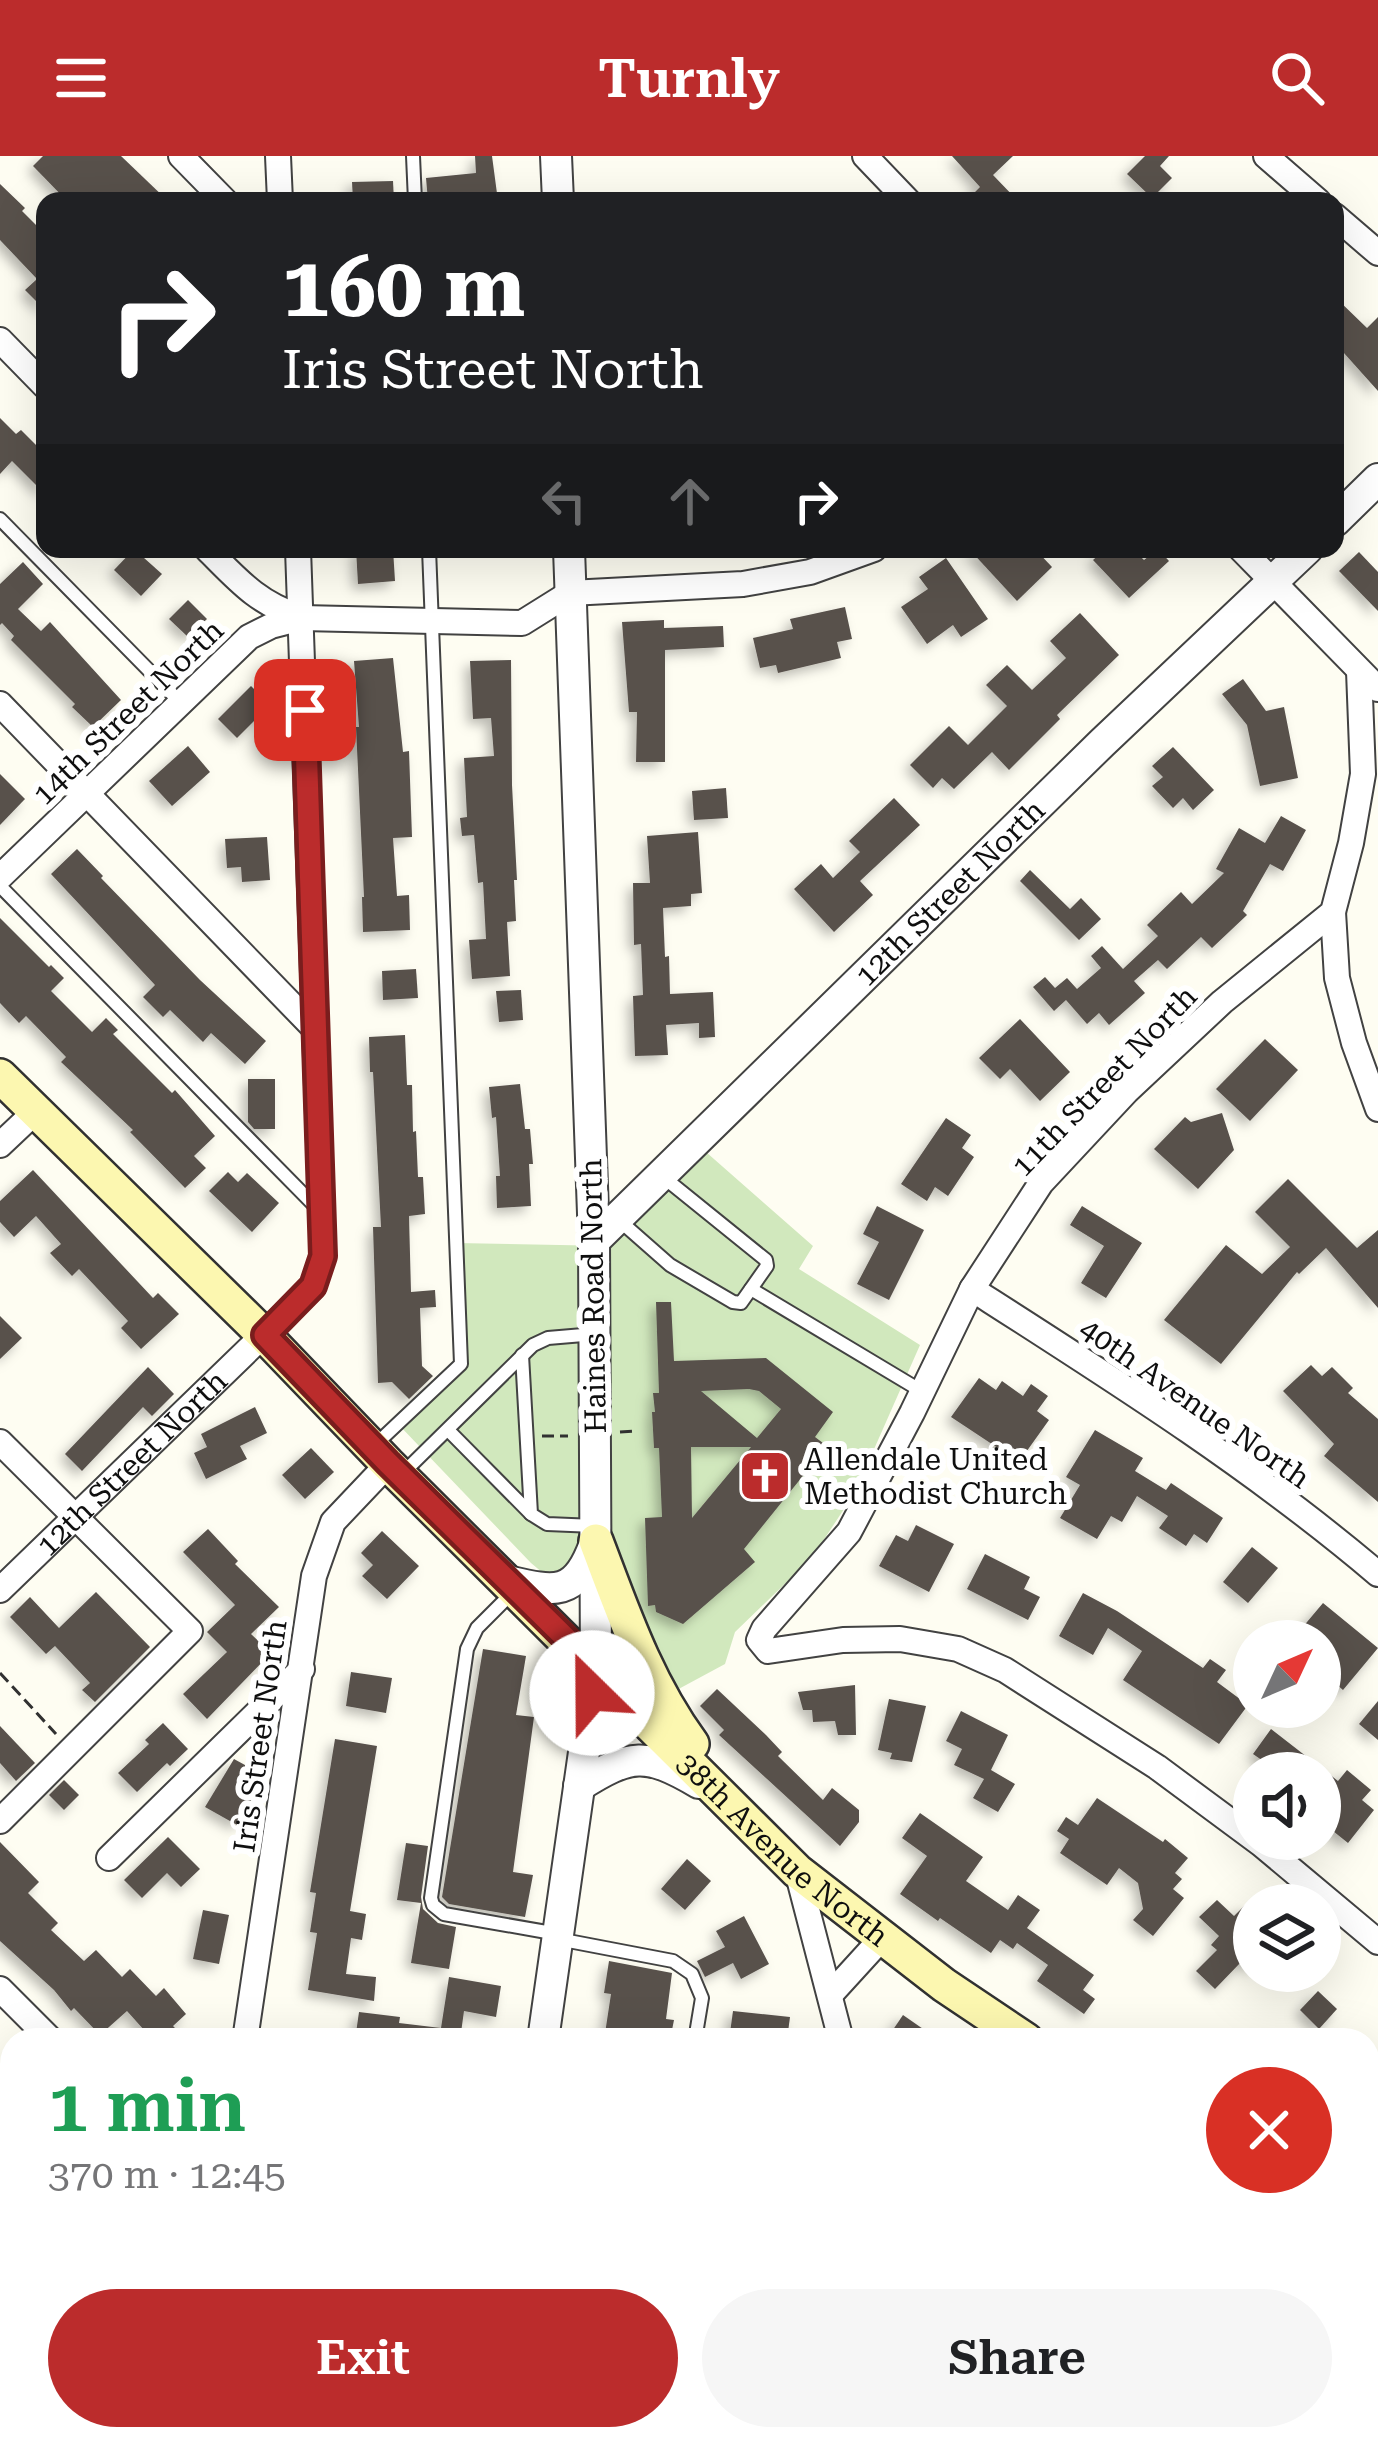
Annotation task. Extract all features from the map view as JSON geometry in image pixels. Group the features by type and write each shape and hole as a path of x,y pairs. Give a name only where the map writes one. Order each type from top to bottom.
{"main road":[{"name":"38th Avenue North","path":"0,1076 265,1335 797,1871 944,1985 1008,2028"},
{"path":"596,1533 643,1663 670,1713 717,1778 722,1797"}],"street":[{"path":"181,156 216,192"},
{"path":"278,156 280,192"},
{"path":"556,156 558,192"},
{"path":"865,156 899,192"},
{"path":"1267,156 1308,192"},
{"path":"1344,224 1378,253"},
{"path":"0,340 36,377"},
{"path":"1344,512 1378,479"},
{"path":"216,558 251,594 302,618"},
{"path":"265,1335 313,1286 323,1256 299,558"},
{"name":"Haines Road North","path":"545,2028 596,1668 595,1241 569,558"},
{"name":"14th Street North","path":"0,881 249,637 271,626 302,618 522,623 570,593 743,584 810,572 849,558"},
{"path":"1250,558 1378,689"},
{"name":"12th Street North","path":"595,1241 1102,743 1298,558"},
{"path":"1359,671 1364,774 1333,912 1337,978 1378,1109"},
{"path":"0,704 316,1030"},
{"name":"11th Street North","path":"1333,912 1222,1001 1127,1091 1041,1183 972,1289 850,1532 759,1640 767,1651 843,1640 900,1640 958,1649 1004,1670 1157,1767 1261,1844 1378,1942"},
{"path":"0,1145 34,1112"},
{"name":"40th Avenue North","path":"972,1289 1140,1397 1378,1574"},
{"name":"12th Street North","path":"0,1590 265,1335"},
{"path":"0,1442 190,1631 71,1750 4,1809"},
{"name":"Iris Street North","path":"247,2028 314,1576 333,1522 387,1462"},
{"path":"512,1585 554,1590 572,1583 584,1571 596,1533"},
{"path":"109,1858 302,1669"},
{"path":"579,1786 610,1766 637,1759 667,1765 722,1797"},
{"path":"797,1871 838,2028"},
{"path":"830,1995 882,1938"},
{"path":"0,1989 39,2028"}],"lane":[{"path":"413,156 415,192"},
{"path":"0,519 36,556"},
{"path":"38,558 180,702"},
{"path":"387,1462 461,1364 429,558"},
{"path":"0,881 322,1214"},
{"path":"617,1218 660,1258 741,1303 767,1266 766,1260 661,1175"},
{"path":"751,1289 922,1392"},
{"path":"387,1462 448,1430 533,1345 548,1338 595,1334"},
{"path":"522,1355 531,1514"},
{"path":"448,1430 531,1514 548,1524 596,1533"},
{"path":"512,1585 477,1628 467,1649 433,1905 444,1914 673,1961 692,1974 702,1998 697,2028"}],"path":[{"path":"608,1432 637,1431"},
{"path":"526,1436 576,1436"},
{"path":"0,1673 71,1750"}],"green space":[{"path":"706,1152 813,1246 799,1269 920,1345 856,1490 821,1544 735,1632 725,1664 673,1692 560,1574 549,1578 531,1563 398,1424 461,1364 456,1243 611,1246"}],"building":[{"path":"43,156 121,156 159,192 58,192 33,166"},
{"path":"475,156 492,156 497,192 427,192 426,178 476,173"},
{"path":"952,156 1013,156 993,175 1009,192 975,192 980,187"},
{"path":"1145,156 1169,156 1160,166 1172,178 1158,192 1146,192 1127,174"},
{"path":"393,181 394,192 353,192 352,182"},
{"path":"0,184 36,225 36,278 0,240"},
{"path":"36,280 36,301 25,290"},
{"path":"1344,306 1367,328 1378,317 1378,391 1344,353"},
{"path":"0,418 36,445 36,485 12,461 0,474"},
{"path":"1359,552 1378,572 1378,611 1339,571"},
{"path":"125,558 144,558 162,574 141,596 114,570"},
{"path":"357,558 394,558 395,581 358,584"},
{"path":"946,558 988,619 961,637 953,625 927,644 901,607 928,589 919,577"},
{"path":"977,558 1044,558 1052,567 1017,601"},
{"path":"1166,558 1169,561 1129,598 1093,560"},
{"path":"23,562 43,584 18,609 41,631 50,622 121,700 93,727 0,625 0,584"},
{"path":"188,600 207,619 188,637 169,619"},
{"path":"845,607 852,639 837,642 841,658 778,673 776,665 760,668 753,638 793,629 790,619"},
{"path":"1080,613 1119,655 1009,770 992,752 954,789 942,778 933,788 910,765 949,726 968,745 1007,706 986,685 1007,665 1032,690 1066,658 1050,641"},
{"path":"664,620 664,628 723,626 724,647 665,650 665,762 636,762 637,712 629,712 622,622"},
{"path":"393,658 403,752 409,751 412,837 393,838 397,896 409,895 410,930 363,932 354,661"},
{"path":"511,660 517,880 516,921 507,922 510,976 472,979 469,940 486,939 474,835 462,836 460,818 467,817 464,758 494,756 491,718 473,719 470,661"},
{"path":"1243,679 1266,711 1284,707 1298,778 1260,786 1247,725 1222,694"},
{"path":"251,686 270,705 237,738 218,719"},
{"path":"188,746 210,772 172,806 149,781"},
{"path":"1173,747 1214,790 1193,810 1183,798 1173,808 1152,786 1163,777 1152,766"},
{"path":"0,774 25,799 0,825"},
{"path":"726,788 728,818 694,820 692,791"},
{"path":"894,798 920,825 860,881 873,895 834,932 794,889 821,864 833,878 860,852 849,841"},
{"path":"1281,816 1306,830 1283,871 1270,864 1243,911 1247,915 1212,948 1201,937 1167,969 1158,960 1134,981 1145,993 1109,1025 1099,1013 1087,1024 1066,1000 1054,1011 1033,987 1045,977 1055,988 1067,978 1077,989 1101,968 1091,956 1102,946 1123,969 1158,936 1147,925 1181,892 1192,904 1224,873 1216,869 1239,828 1265,843"},
{"path":"698,832 702,893 691,894 691,906 663,908 665,957 669,956 670,994 713,992 715,1037 699,1038 699,1023 666,1025 668,1055 635,1056 633,996 643,995 641,944 634,945 633,883 650,883 647,836"},
{"path":"267,837 270,880 242,882 241,867 227,868 225,839"},
{"path":"77,849 200,980 266,1041 245,1064 211,1033 203,1042 170,1010 163,1017 143,997 155,985 51,874"},
{"path":"1030,870 1070,909 1081,898 1101,919 1079,940 1020,881"},
{"path":"0,918 64,978 51,991 92,1032 106,1018 118,1030 113,1034 172,1093 175,1090 215,1136 194,1156 206,1168 185,1188 130,1132 133,1130 61,1062 66,1057 26,1016 19,1023 0,1003"},
{"path":"416,969 418,998 383,1000 382,971"},
{"path":"521,990 523,1020 499,1022 496,991"},
{"path":"1020,1019 1070,1072 1040,1101 1010,1069 1000,1079 979,1058"},
{"path":"405,1035 425,1214 409,1216 411,1292 435,1290 436,1307 420,1308 422,1366 433,1376 409,1399 392,1382 378,1383 373,1227 381,1227 369,1037"},
{"path":"1265,1039 1298,1070 1250,1121 1216,1089"},
{"path":"248,1079 275,1079 275,1129 254,1129 248,1122"},
{"path":"520,1084 525,1129 530,1129 531,1206 497,1208 496,1176 500,1176 489,1087"},
{"path":"1222,1113 1234,1150 1198,1189 1154,1149 1185,1117 1191,1122"},
{"path":"946,1118 971,1135 962,1148 974,1157 948,1196 935,1187 927,1201 901,1184"},
{"path":"33,1170 153,1298 158,1293 179,1314 141,1349 121,1328 128,1321 79,1269 72,1276 50,1253 61,1244 36,1216 14,1237 0,1222 0,1201"},
{"path":"228,1172 238,1182 247,1173 279,1203 252,1232 209,1191"},
{"path":"1288,1179 1357,1248 1378,1230 1378,1308 1326,1248 1297,1272 1221,1364 1164,1320 1226,1245 1262,1274 1290,1247 1255,1212"},
{"path":"877,1206 924,1230 889,1300 857,1284 879,1242 863,1234"},
{"path":"1082,1206 1142,1243 1106,1298 1081,1283 1104,1246 1070,1225"},
{"name":"Allendale United Methodist Church","path":"656,1302 671,1302 674,1361 766,1358 833,1412 815,1437 827,1446 744,1549 755,1562 683,1624 656,1612 655,1605 648,1606 645,1518 662,1517 652,1412 653,1393 659,1393","holes":["701,1391 759,1391 781,1409 757,1438","691,1447 751,1447 692,1518"]},
{"path":"0,1316 22,1338 0,1359"},
{"path":"1311,1365 1322,1376 1332,1367 1353,1388 1348,1393 1378,1419 1378,1502 1324,1456 1334,1444 1283,1391"},
{"path":"148,1367 174,1394 152,1416 143,1407 82,1471 65,1454"},
{"path":"979,1378 996,1390 1002,1381 1023,1396 1031,1384 1048,1396 1037,1411 1049,1420 1019,1462 951,1417"},
{"path":"255,1407 267,1433 240,1446 247,1459 206,1479 194,1453 207,1447 201,1434"},
{"path":"1095,1430 1143,1458 1135,1471 1166,1490 1171,1483 1223,1518 1207,1543 1194,1534 1186,1546 1159,1528 1168,1516 1137,1496 1122,1522 1111,1516 1097,1539 1060,1518 1080,1485 1066,1477"},
{"path":"311,1448 334,1472 305,1499 282,1475"},
{"path":"916,1525 954,1544 929,1592 879,1566 896,1535 908,1541"},
{"path":"208,1529 279,1607 251,1634 271,1653 207,1719 183,1694 227,1652 207,1632 235,1605 183,1552"},
{"path":"382,1531 419,1566 387,1599 362,1576 373,1565 361,1553"},
{"path":"1252,1547 1278,1568 1248,1603 1223,1582"},
{"path":"985,1554 1030,1577 1024,1589 1040,1597 1028,1620 967,1589"},
{"path":"96,1592 150,1647 95,1702 82,1690 90,1683 55,1646 46,1654 10,1617 30,1597 59,1628"},
{"path":"1083,1593 1203,1668 1210,1659 1226,1670 1217,1682 1233,1694 1233,1725 1219,1744 1123,1680 1142,1651 1108,1628 1093,1655 1059,1636"},
{"path":"1323,1603 1378,1648 1343,1690 1341,1620 1309,1620"},
{"path":"483,1649 526,1656 516,1715 534,1717 513,1872 533,1875 525,1917 449,1904 442,1897"},
{"path":"351,1672 392,1678 386,1713 346,1706"},
{"path":"855,1685 856,1735 838,1735 835,1721 813,1722 812,1710 803,1710 798,1692"},
{"path":"717,1689 766,1735 782,1752 778,1756 823,1800 832,1788 859,1810 859,1822 840,1846 719,1735 724,1730 700,1706"},
{"path":"889,1699 926,1706 912,1762 890,1759 892,1753 878,1750"},
{"path":"1378,1701 1378,1740 1359,1724"},
{"path":"961,1711 1008,1735 991,1770 1015,1784 998,1812 973,1798 984,1779 954,1765 962,1749 946,1741"},
{"path":"163,1723 188,1749 137,1792 118,1773 149,1744 145,1740"},
{"path":"0,1726 35,1763 16,1781 0,1763"},
{"path":"1271,1729 1301,1752 1254,1752"},
{"path":"335,1739 377,1746 350,1911 366,1914 362,1940 351,1938 346,1974 376,1977 374,2001 308,1990 317,1933 310,1932 316,1893 310,1892"},
{"path":"234,1759 265,1776 237,1825 205,1807"},
{"path":"1347,1770 1371,1790 1362,1800 1374,1810 1348,1843 1341,1837 1341,1777"},
{"path":"64,1780 79,1795 64,1810 49,1795"},
{"path":"1097,1798 1188,1858 1175,1873 1182,1879 1173,1889 1184,1898 1153,1936 1133,1920 1143,1909 1138,1883 1119,1868 1107,1885 1060,1853 1069,1839 1057,1831 1066,1817 1078,1825"},
{"path":"920,1813 983,1857 966,1881 1008,1910 1018,1895 1040,1910 1027,1928 1094,1975 1083,1990 1095,1999 1084,2014 1037,1981 1048,1965 1017,1943 1013,1949 1000,1940 991,1953 900,1894 927,1856 902,1838"},
{"path":"168,1837 200,1869 181,1887 167,1873 142,1898 124,1880"},
{"path":"0,1842 39,1882 28,1893 58,1923 51,1930 84,1961 96,1950 122,1977 130,1969 156,1996 164,1988 186,2014 175,2028 142,2028 127,2011 108,2028 93,2028 0,1941"},
{"path":"406,1843 428,1846 423,1909 438,1923 456,1927 449,1969 411,1963 421,1903 397,1900"},
{"path":"687,1859 711,1881 685,1910 661,1889"},
{"path":"1217,1900 1233,1915 1233,1970 1215,1989 1196,1971 1217,1950 1211,1945 1219,1936 1199,1917"},
{"path":"203,1910 229,1915 219,1964 193,1959"},
{"path":"744,1916 769,1964 741,1979 733,1963 705,1977 697,1961 725,1947 716,1931"},
{"path":"609,1961 672,1973 666,2019 674,2020 672,2028 606,2028 611,1994 604,1993"},
{"path":"449,1977 501,1986 496,2017 464,2011 462,2028 441,2028"},
{"path":"1319,1992 1337,2009 1318,2028 1300,2010"},
{"path":"733,2011 790,2017 789,2028 731,2028"},
{"path":"359,2012 400,2017 399,2023 441,2028 357,2028"},
{"path":"903,2015 922,2028 894,2028"}],"place":[{"name":"Allendale United Methodist Church","path":"765,1476"}],"route":[{"path":"305,710 323,1256 313,1286 265,1335 596,1668 592,1693"}]}
